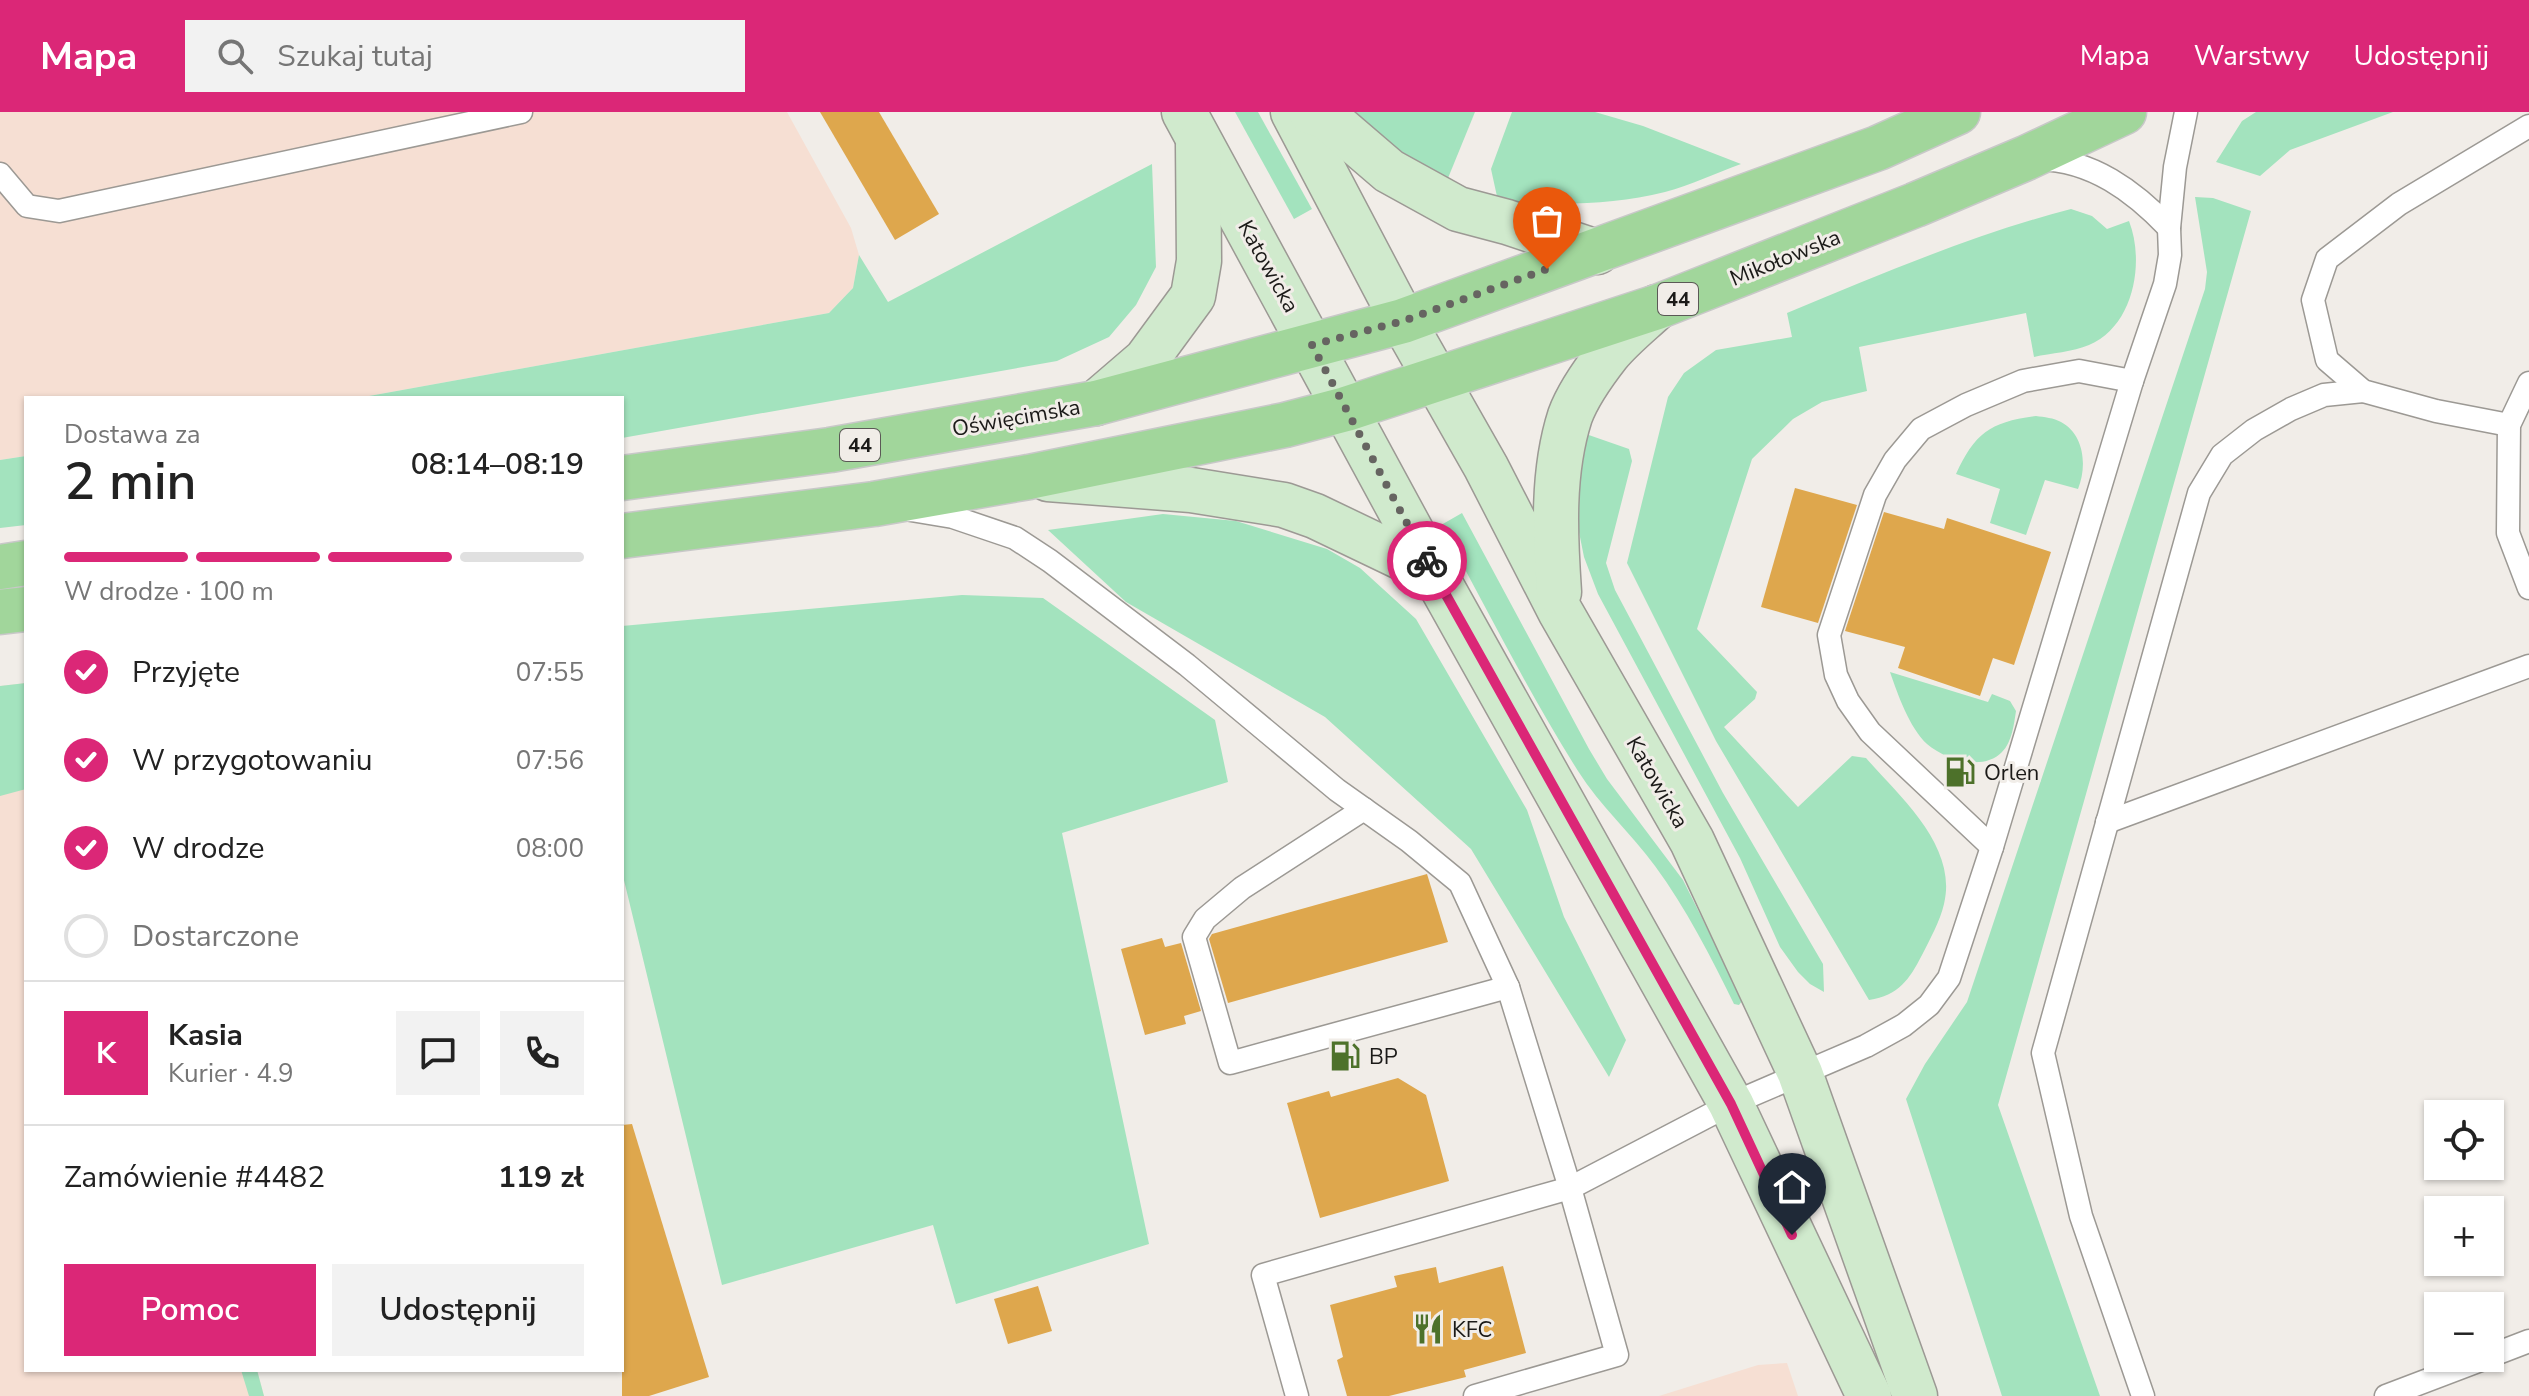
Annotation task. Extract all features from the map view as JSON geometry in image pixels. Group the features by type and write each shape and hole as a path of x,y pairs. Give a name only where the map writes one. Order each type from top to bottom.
{"main road":[{"name":"Katowicka","path":"1293,112 1403,321 1486,467 1560,611 1692,841 1800,1073 1915,1396"},
{"path":"1311,112 1326,117 1389,171 1458,209 1597,252"},
{"name":"44","path":"1403,321 1878,148 1958,112"},
{"name":"Mikołowska","path":"1346,409 1657,307 1915,205 2124,112"},
{"name":"Katowicka","path":"1191,125 1434,573 1731,1104 1869,1396"},
{"path":"1096,403 1146,360 1193,296 1199,261 1191,125"},
{"path":"1560,611 1554,517 1570,417 1578,397 1609,352 1657,307"},
{"name":"Oświęcimska","path":"624,478 830,450 1096,403 1403,321"},
{"name":"44","path":"624,536 874,504 1029,477 1285,425 1346,409"},
{"path":"1029,477 1191,490 1284,505 1315,516 1434,573"},
{"path":"0,567 24,563"},
{"path":"0,612 24,609"}],"lane":[{"path":"0,174 27,206 59,211 521,112"},
{"path":"1297,1396 1263,1275 1570,1188 1731,1104 1866,1046 1904,1025 1929,1005 1949,978 1992,847 2132,381 2165,284 2170,255 2169,228 2175,167 2186,112"},
{"path":"2363,391 2327,360 2313,300 2327,259 2399,204 2529,126"},
{"path":"2026,158 2060,159 2106,176 2149,207 2169,228"},
{"path":"1992,847 1870,732 1848,701 1836,675 1829,635 1875,495 1895,460 1921,429 1966,405 2023,381 2079,371 2132,381"},
{"path":"2529,383 2509,425 2508,533 2529,588"},
{"path":"2143,1396 2081,1216 2043,1053 2199,493 2222,455 2254,430 2324,395 2363,391 2436,411 2509,425"},
{"path":"874,504 953,517 1015,538 1187,665 1460,883 1508,987 1617,1355 1475,1396"},
{"path":"2107,822 2529,666"},
{"path":"1364,809 1242,888 1205,919 1194,937 1230,1063 1508,987"},
{"path":"2504,1351 2529,1341"},
{"path":"2386,1396 2449,1372"}],"shaded area":[{"path":"0,112 787,112 851,228 859,255 853,288 829,313 369,396 24,396 24,456 0,460"},
{"path":"24,683 24,1372 258,1372 264,1396 0,1396 0,686"},
{"path":"1787,1363 1798,1396 1659,1396 1758,1365"}],"green space":[{"path":"1235,112 1258,112 1312,209 1294,219"},
{"path":"1356,112 1475,112 1446,183 1394,149"},
{"path":"1512,112 1595,112 1643,126 1741,164 1675,189 1644,197 1561,204 1498,201 1491,169"},
{"path":"2256,112 2393,112 2290,150 2260,176 2216,162 2242,121"},
{"path":"1152,164 1156,267 1136,305 1109,337 1057,361 624,438 624,396 369,396 829,313 853,288 859,255 888,302"},
{"path":"2195,197 2213,198 2251,211 1998,1105 2100,1396 2002,1396 1906,1099 1925,1064 1967,1002 2205,289 2207,272"},
{"path":"2071,209 2092,216 2107,229 2129,221 2134,237 2135,273 2126,308 2116,323 2104,336 2089,345 2034,357 2026,313 1859,347 1867,391 1822,402 1793,419 1752,459 1697,629 1757,692 1755,699 1724,727 1798,807 1852,756 1866,758 1909,806 1934,843 1946,883 1944,904 1937,923 1917,964 1902,985 1888,994 1869,1000 1716,741 1627,563 1668,397 1684,373 1716,350 1792,337 1787,313 1963,243"},
{"path":"2036,416 2058,421 2075,435 2082,452 2083,471 2078,489 2045,480 2026,535 1990,523 2000,489 1956,474 1970,448 1986,432 2007,422"},
{"path":"1583,433 1629,449 1632,461 1606,563 1615,590 1723,793 1823,964 1824,992 1798,972 1780,947 1740,858 1598,594 1584,557 1576,517"},
{"path":"24,456 24,525 0,528 0,460"},
{"path":"1462,513 1607,779 1683,880 1737,988 1742,1001 1739,1005 1734,1004 1698,933 1666,882 1587,784 1525,680 1441,525"},
{"path":"1163,514 1236,521 1327,549 1360,568 1416,619 1527,810 1564,917 1626,1040 1609,1077 1471,849 1325,717 1126,602 1048,530"},
{"path":"962,595 1043,598 1215,720 1228,782 1062,833 1149,1244 956,1304 933,1225 722,1285 624,880 624,626"},
{"path":"1890,672 1988,702 1992,694 2010,701 2016,711 2012,733 2005,748 1994,758 1974,762 1953,758 1934,749 1909,720"},
{"path":"24,683 24,790 0,796 0,686"},
{"path":"242,1372 258,1372 264,1396 249,1396"}],"building":[{"path":"820,112 879,112 939,214 895,240"},
{"path":"1795,488 1857,505 1818,623 1761,607"},
{"path":"1884,512 1944,529 1947,518 2051,552 2014,665 1993,658 1980,696 1898,668 1905,647 1845,631"},
{"path":"1427,874 1448,942 1228,1003 1209,939 1212,934"},
{"path":"1162,938 1165,947 1181,943 1201,1011 1184,1016 1186,1024 1145,1035 1121,949"},
{"path":"1398,1078 1426,1095 1449,1181 1320,1218 1287,1103 1329,1091 1331,1097"},
{"path":"632,1124 709,1377 649,1396 622,1396 624,1125"},
{"name":"KFC","path":"1503,1266 1526,1353 1464,1370 1466,1377 1389,1396 1347,1396 1337,1360 1343,1357 1330,1305 1397,1287 1394,1276 1436,1267 1439,1283"},
{"path":"1038,1286 1052,1331 1008,1344 994,1299"}],"way so far":[{"path":"1427,561 1312,345 1403,321 1547,269"}],"place":[{"name":"Orlen","path":"1960,772"},
{"name":"BP","path":"1345,1056"},
{"name":"KFC","path":"1428,1329"}],"route":[{"path":"1427,561 1731,1104 1792,1235"}]}
